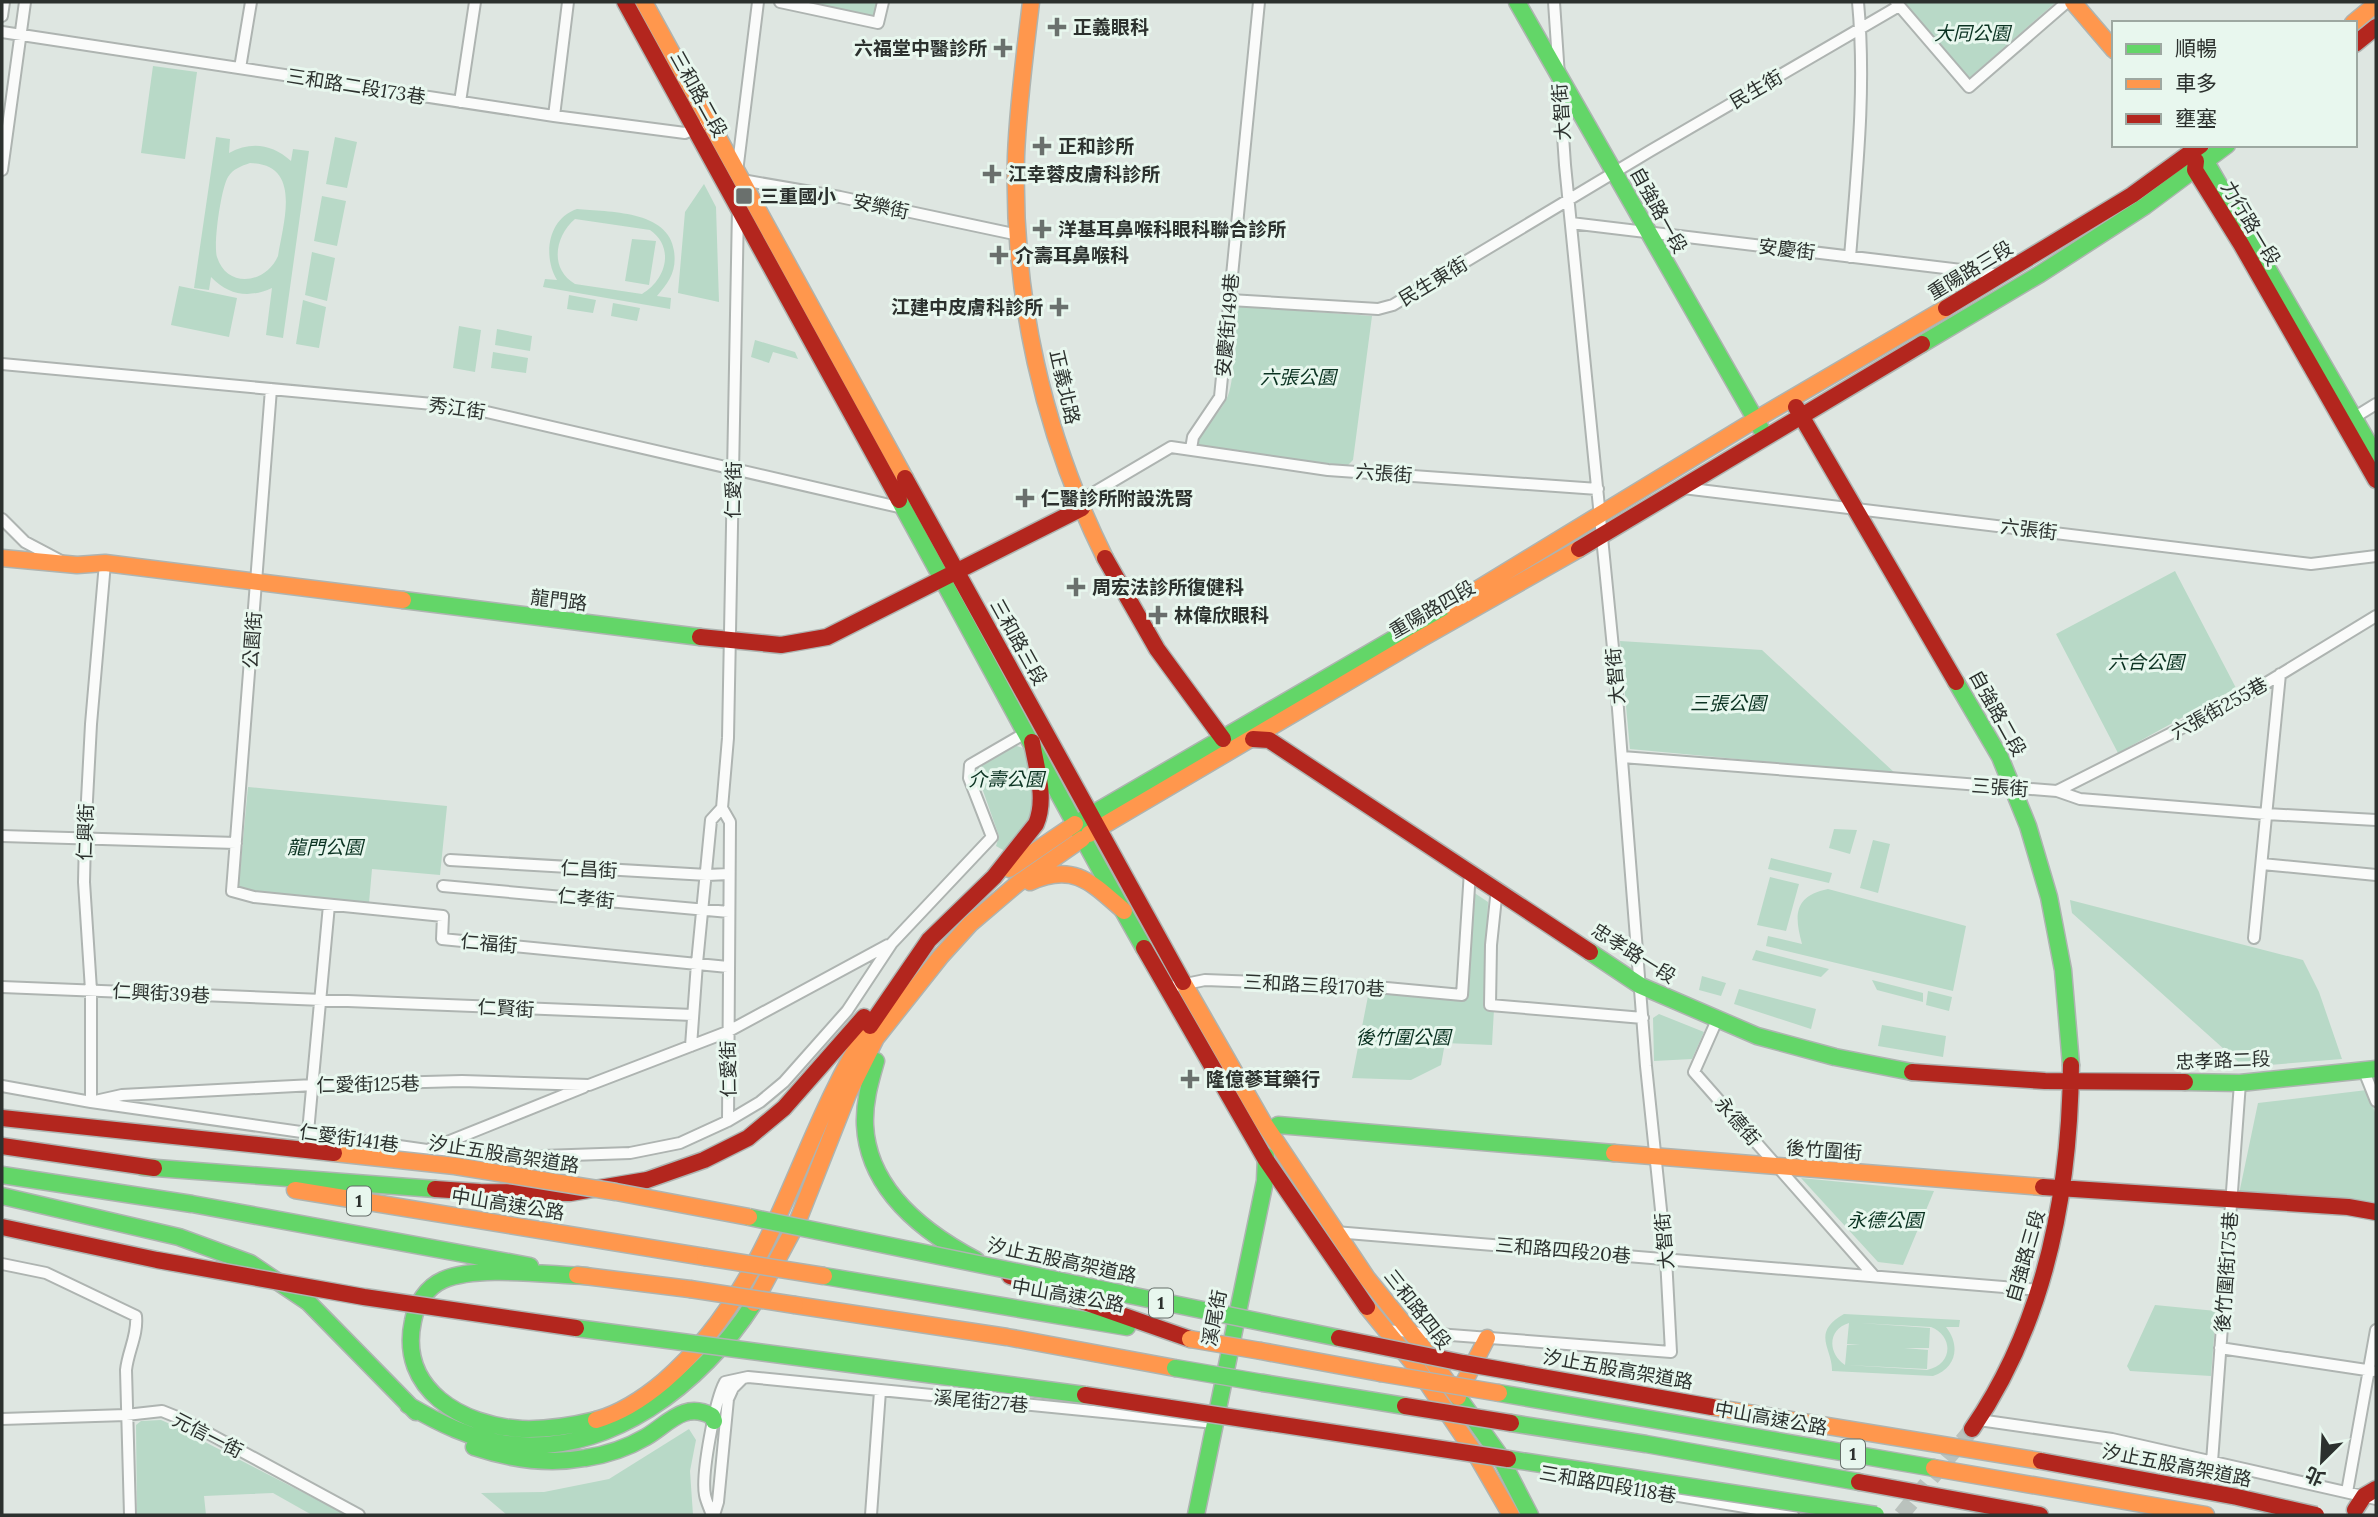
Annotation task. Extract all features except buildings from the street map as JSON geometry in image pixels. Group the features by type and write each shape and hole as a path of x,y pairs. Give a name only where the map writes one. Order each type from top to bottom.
{"main road":[{"name":"三和路二段","path":"625,2 702,126 739,176"},
{"name":"三和路二段","path":"644,2 738,205"},
{"name":"正義北路","path":"1031,2 1018,118 1019,235 1024,294 1039,377 1055,438 1082,508 1119,584 1150,637 1223,739"},
{"name":"自強路一段","path":"1517,2 1766,437"},
{"path":"2073,2 2112,48"},
{"path":"2356,21 2376,5"},
{"path":"2357,42 2376,27"},
{"name":"重陽路三段","path":"1755,420 2003,275 2199,154 2221,147"},
{"name":"重陽路三段","path":"1802,415 2040,274 2146,206 2199,154"},
{"name":"力行路一段","path":"2199,154 2376,456"},
{"name":"力行路一段","path":"2199,154 2241,244 2376,480"},
{"name":"三和路三段","path":"739,176 949,576 1078,831 1266,1160"},
{"name":"三和路三段","path":"738,205 903,508 949,576 1095,822 1184,984 1270,1131"},
{"name":"自強路二段","path":"1791,399 2000,757 2014,788 2040,858 2064,967 2071,1045 2071,1082"},
{"name":"重陽路四段","path":"1078,831 1255,739 1422,638 1602,537 1802,415"},
{"name":"重陽路四段","path":"1095,822 1223,739 1600,516 1755,420"},
{"name":"龍門路","path":"2,558 77,565 105,563 729,642 781,645 827,637 1082,508"},
{"path":"144,1167 480,1192 570,1193 647,1180 704,1160 748,1138 784,1108 924,947 989,883 1033,830 1040,812 1029,737"},
{"name":"忠孝路一段","path":"1223,739 1269,740 1471,871 1641,986 1717,1020 1770,1040 1910,1072 2071,1082"},
{"path":"989,883 1078,831"},
{"path":"408,1405 436,1422 488,1440 520,1445 551,1445 583,1439 608,1430 658,1403 694,1373 733,1333 786,1245 849,1092 873,1042 959,935 1078,831"},
{"path":"979,915 1033,880 1054,873 1070,872 1088,880 1124,911"},
{"path":"587,1276 473,1275 443,1280 428,1291 413,1314 409,1335 420,1382 440,1402 468,1418 504,1428 543,1430 581,1426 623,1409 681,1367 718,1325 736,1297 774,1227 847,1061 924,947"},
{"path":"894,1016 868,1084 864,1106 867,1147 876,1171 891,1195 913,1220 961,1253 1013,1277 1190,1339"},
{"name":"忠孝路二段","path":"2071,1082 2240,1083 2370,1070"},
{"name":"自強路三段","path":"1976,1424 2009,1366 2039,1290 2062,1202 2071,1082"},
{"name":"汐止五股高架道路","path":"2,1118 455,1166 616,1192 845,1235 1225,1316 1463,1363 2086,1469 2237,1497 2316,1515"},
{"name":"後竹圍街","path":"1270,1131 1278,1125 1779,1167 2348,1207 2376,1212"},
{"name":"溪尾街","path":"1196,1515 1265,1181 1266,1136 1270,1131"},
{"name":"三和路四段","path":"1270,1131 1335,1232 1421,1345 1505,1466 1530,1515"},
{"name":"中山高速公路","path":"8,1147 977,1300 1380,1373 2206,1515"},
{"name":"三和路四段","path":"1266,1160 1385,1330 1417,1368 1478,1458 1511,1515"},
{"name":"1","path":"5,1175 192,1204 587,1276 1007,1337 1263,1383 1646,1444 2040,1515"},
{"path":"4,1197 179,1237 250,1263 309,1301 421,1417 464,1442 506,1458 558,1461 594,1456 625,1447 688,1411 705,1412 712,1416 714,1421"},
{"path":"2,1227 157,1260 364,1297 602,1332 1062,1391 1876,1515"},
{"path":"1457,1396 1487,1338"}],"street":[{"path":"2,16 4,2"},
{"path":"2,170 25,2"},
{"path":"240,68 251,2"},
{"path":"460,102 475,2"},
{"path":"554,117 568,2"},
{"name":"仁愛街","path":"728,1121 730,822 722,808 728,738 738,205 758,2"},
{"path":"779,2 878,23 883,2"},
{"name":"安慶街149巷","path":"1191,449 1193,437 1220,397 1259,2"},
{"name":"大智街","path":"1487,1338 1671,1352 1666,1258 1622,757 1568,200 1554,2"},
{"path":"1850,257 1862,75 1858,2"},
{"path":"1897,4 1969,87 2067,2"},
{"name":"民生街","path":"1614,173 1861,29 1897,4"},
{"name":"三和路二段173巷","path":"2,32 554,117 685,133 702,126"},
{"name":"民生東街","path":"1230,300 1378,309 1393,305 1614,173"},
{"name":"安樂街","path":"739,176 1019,235"},
{"name":"安慶街","path":"1571,223 2003,275"},
{"name":"秀江街","path":"2,364 465,407 903,508"},
{"name":"公園街","path":"232,891 271,389"},
{"path":"2355,417 2376,404"},
{"name":"六張街","path":"1082,508 1088,496 1171,447 1328,470 1598,489"},
{"name":"六張街","path":"1681,488 2311,564 2376,556"},
{"path":"2,519 24,542 63,562"},
{"name":"仁興街","path":"91,1102 91,990 84,882 85,838 91,724 105,563"},
{"name":"六張街255巷","path":"2057,791 2245,696 2376,617"},
{"path":"2254,938 2280,674"},
{"path":"892,943 992,837 969,778 970,765 1029,737"},
{"name":"三張街","path":"1622,757 2057,791 2080,799 2376,820"},
{"name":"仁愛街","path":"691,1046 696,963 711,820 722,808"},
{"path":"2,836 236,843"},
{"name":"仁昌街","path":"450,860 707,875 729,874"},
{"path":"2262,864 2376,875"},
{"name":"三和路三段170巷","path":"1166,988 1205,980 1365,986 1462,995 1471,871"},
{"name":"仁孝街","path":"443,886 729,912"},
{"path":"1496,888 1490,1004 1643,1018"},
{"name":"仁福街","path":"232,891 254,897 443,916 442,939 728,967"},
{"path":"308,1132 329,905"},
{"name":"仁愛街125巷","path":"2,1086 91,1102 122,1095 314,1085 462,1081 589,1085 727,1032 892,943"},
{"name":"仁愛街141巷","path":"91,1102 427,1150 513,1157 630,1153 680,1143 728,1121 760,1102 784,1082 847,1011 892,943"},
{"name":"仁興街39巷","path":"2,987 320,999"},
{"name":"仁賢街","path":"320,999 692,1015"},
{"name":"永德街","path":"1717,1020 1695,1072 1874,1276"},
{"path":"2370,1070 2376,1101"},
{"name":"後竹圍街175巷","path":"2212,1462 2240,1083"},
{"path":"427,1150 589,1085"},
{"name":"三和路四段20巷","path":"1335,1232 2039,1290"},
{"path":"2,1264 46,1273 136,1315 138,1329 127,1358 130,1515"},
{"path":"1385,1330 1487,1338"},
{"path":"2347,1492 2373,1371 2376,1330"},
{"path":"2220,1348 2373,1371"},
{"path":"713,1515 704,1493 718,1397 725,1382 748,1377"},
{"path":"713,1515 718,1502 728,1399 740,1380 748,1377"},
{"name":"溪尾街27巷","path":"748,1377 1215,1423"},
{"path":"871,1515 880,1391"},
{"name":"元信一街","path":"2,1419 126,1415 162,1411 182,1419 359,1515"},
{"path":"1976,1424 2112,1439 2368,1498"},
{"name":"三和路四段118巷","path":"1505,1466 1793,1515"}],"green space":[{"path":"804,2 878,2 875,17"},
{"name":"大同公園","path":"1902,2 2056,2 1968,79"},
{"path":"153,66 197,72 185,159 141,153"},
{"path":"216,137 230,139 229,153 245,147 261,146 284,155 291,161 293,149 309,151 283,338 266,335 272,288 256,293 240,293 225,288 211,277 209,290 194,288","holes":["250,163 267,166 277,173 286,197 278,256 265,272 256,277 238,278 222,267 216,251 220,204 225,183 232,172"]},
{"path":"335,137 357,142 347,188 326,184"},
{"path":"704,184 716,207 719,302 678,293 685,212"},
{"path":"322,196 346,201 337,246 314,241"},
{"path":"577,209 620,213 649,220 661,228 670,238 674,264 668,281 657,296 671,298 670,309 543,287 545,279 557,280 550,261 550,240 559,221","holes":["575,219 650,230 663,246 664,264 657,281 642,294 575,284 561,270 558,261 559,243"]},
{"path":"632,239 656,241 649,285 625,281"},
{"path":"312,252 335,258 327,301 305,295"},
{"path":"179,286 237,298 229,337 171,325"},
{"path":"569,295 596,300 593,313 567,309"},
{"path":"303,300 326,307 319,348 296,344"},
{"path":"613,303 640,308 637,321 611,316"},
{"name":"六張公園","path":"1235,306 1372,316 1353,460 1348,465 1281,460 1195,447 1229,392 1233,369"},
{"path":"459,326 481,330 475,372 453,368"},
{"path":"497,329 532,336 530,351 495,345"},
{"path":"755,340 795,352 798,359 773,352 769,363 751,357"},
{"path":"493,352 528,358 526,373 491,368"},
{"name":"六合公園","path":"2175,571 2236,688 2118,753 2056,634"},
{"name":"三張公園","path":"1620,641 1762,650 1896,774 1630,749"},
{"name":"介壽公園","path":"1014,745 1023,748 1029,763 1033,817 1005,851 996,846 999,836 976,771 978,766"},
{"name":"龍門公園","path":"248,787 447,806 440,875 372,869 369,903 238,891"},
{"path":"1834,829 1857,830 1850,854 1829,848"},
{"path":"1873,840 1890,844 1878,893 1860,888"},
{"path":"1771,858 1832,873 1829,883 1768,869"},
{"path":"1770,877 1799,884 1786,931 1757,925"},
{"path":"1828,889 1966,926 1953,991 1766,946 1768,936 1802,944 1798,924 1799,908 1808,896"},
{"name":"後竹圍公園","path":"1470,890 1488,902 1484,1008 1494,1009 1492,1045 1445,1043 1441,1065 1411,1080 1352,1078 1369,991 1465,1001"},
{"path":"2070,900 2303,960 2319,992 2342,1059 2244,1067 2072,913"},
{"path":"1756,950 1829,969 1821,977 1752,960"},
{"path":"1702,976 1726,983 1721,996 1699,990"},
{"path":"1872,980 1923,993 1923,1002 1877,990"},
{"path":"1739,989 1816,1009 1811,1029 1734,1004"},
{"path":"1928,991 1952,997 1949,1011 1926,1005"},
{"path":"1659,1014 1704,1032 1692,1059 1654,1061 1653,1018"},
{"path":"1882,1025 1946,1036 1943,1057 1878,1046"},
{"path":"2367,1090 2376,1115 2376,1205 2239,1194 2258,1103"},
{"name":"永德公園","path":"1801,1178 1934,1191 1903,1265 1878,1262"},
{"path":"2155,1305 2216,1311 2211,1376 2130,1371 2127,1366"},
{"path":"1844,1314 1960,1320 1959,1327 1946,1327 1954,1342 1954,1356 1947,1368 1933,1376 1832,1371 1826,1335 1834,1321","holes":["1849,1323 1847,1344 1860,1345 1847,1345 1845,1365 1835,1354 1832,1342 1837,1330","1860,1323 1931,1327 1944,1337 1947,1343 1946,1357 1936,1367 1927,1370 1846,1365 1927,1369 1928,1350 1904,1348 1929,1348 1930,1328"]},
{"path":"161,1420 347,1515 312,1515 273,1493 204,1496 206,1515 137,1515 136,1425 141,1421"},
{"path":"689,1429 696,1440 690,1471 693,1515 507,1515 481,1493 544,1492 609,1479"}],"tunnel":[{"path":"1901,1515 1972,1429"}],"traffic: fast":[{"path":"1517,2 1761,429"},
{"path":"1922,344 2040,274 2145,206 2224,147"},
{"path":"2202,155 2376,456"},
{"path":"899,500 1144,948"},
{"path":"403,600 700,637"},
{"path":"1082,820 1450,606"},
{"path":"1956,682 2000,757 2028,826 2049,897 2063,970 2071,1065"},
{"path":"1590,952 1641,986 1757,1036 1835,1057 1912,1072"},
{"path":"876,1061 865,1117 868,1148 876,1170 887,1189 918,1222 976,1260"},
{"path":"2185,1082 2240,1083 2376,1069"},
{"path":"1270,1131 1278,1125 1614,1153"},
{"path":"1196,1515 1265,1181 1266,1156"},
{"path":"143,1167 435,1189"},
{"path":"2,1175 192,1204 530,1266"},
{"path":"2,1196 179,1237 250,1263 308,1302 416,1412"},
{"path":"749,1217 1339,1338"},
{"path":"587,1276 494,1272 458,1275 443,1280 427,1292 417,1308 411,1345 415,1367 425,1385 440,1400 478,1421 532,1429 596,1420"},
{"path":"824,1276 1127,1327"},
{"path":"408,1405 456,1429 494,1442 545,1445 581,1439 616,1426 649,1409 680,1387 733,1333 754,1303"},
{"path":"576,1328 1085,1395"},
{"path":"1175,1368 1263,1383"},
{"path":"1263,1383 1405,1406"},
{"path":"1499,1393 1934,1468"},
{"path":"1458,1397 1498,1453 1530,1515"},
{"path":"474,1447 529,1460 571,1460 624,1448 685,1413 702,1412 712,1416 714,1421"},
{"path":"1511,1423 1859,1482"},
{"path":"1508,1459 1876,1515"}],"traffic: slow":[{"path":"644,2 905,478"},
{"path":"1031,2 1016,156 1016,208 1026,312 1036,363 1064,462 1105,558"},
{"path":"2073,2 2112,48"},
{"path":"2355,21 2376,4"},
{"path":"1450,606 1755,420 1946,308"},
{"path":"1089,834 1579,549"},
{"path":"2,558 77,565 105,563 403,600"},
{"path":"1009,869 1075,824"},
{"path":"754,1303 797,1223 848,1094 876,1038 970,924 1017,884 1082,839"},
{"path":"1030,882 1059,874 1082,878 1124,911"},
{"path":"1183,982 1263,1122 1367,1278 1421,1345 1458,1397"},
{"path":"596,1420 632,1404 664,1381 702,1343 733,1301 781,1211 844,1071 870,1026"},
{"path":"334,1153 455,1166 749,1217"},
{"path":"1614,1153 2043,1187"},
{"path":"295,1190 705,1257"},
{"path":"705,1257 824,1276"},
{"path":"577,1275 690,1289"},
{"path":"690,1289 795,1305"},
{"path":"795,1305 1007,1337 1175,1368"},
{"path":"1367,1307 1417,1368 1478,1458 1511,1515"},
{"path":"1457,1396 1487,1338"},
{"path":"1190,1339 1261,1351"},
{"path":"1261,1351 1380,1373"},
{"path":"1380,1373 1499,1393"},
{"path":"1712,1407 2041,1461"},
{"path":"1934,1468 2206,1515"}],"traffic: jam":[{"path":"625,2 899,500"},
{"path":"2357,42 2376,27"},
{"path":"1946,308 2132,195 2198,147"},
{"path":"2196,161 2195,170 2241,244 2376,480"},
{"path":"1579,549 1922,344"},
{"path":"1796,407 1956,682"},
{"path":"905,478 1183,982"},
{"path":"700,637 781,645 827,637 1082,508"},
{"path":"1105,558 1157,649 1223,739"},
{"path":"1253,739 1269,740 1590,952"},
{"path":"870,1026 929,940 994,877 1036,824 1041,793 1032,742"},
{"path":"1144,948 1266,1160 1367,1307"},
{"path":"435,1189 570,1193 647,1180 704,1160 748,1138 784,1108 864,1017"},
{"path":"1972,1429 1997,1388 2018,1345 2035,1301 2048,1255 2065,1161 2071,1065"},
{"path":"1912,1072 2045,1081 2185,1082"},
{"path":"2,1118 334,1153"},
{"path":"2,1146 154,1168"},
{"path":"2043,1187 2348,1207 2376,1212"},
{"path":"2,1227 157,1260 364,1297 576,1328"},
{"path":"1010,1276 1190,1339"},
{"path":"1339,1338 1712,1407"},
{"path":"1085,1395 1508,1459"},
{"path":"1405,1406 1511,1423"},
{"path":"2041,1461 2237,1497 2316,1515"},
{"path":"1859,1482 2040,1515"},
{"path":"2355,1510 2364,1496 2376,1489"}],"place":[{"name":"正義眼科","path":"1057,27"},
{"name":"六福堂中醫診所","path":"1003,48"},
{"name":"正和診所","path":"1042,146"},
{"name":"江幸蓉皮膚科診所","path":"992,174"},
{"name":"三重國小","path":"744,196"},
{"name":"洋基耳鼻喉科眼科聯合診所","path":"1042,229"},
{"name":"介壽耳鼻喉科","path":"999,255"},
{"name":"江建中皮膚科診所","path":"1059,307"},
{"name":"仁醫診所附設洗腎","path":"1025,498"},
{"name":"周宏法診所復健科","path":"1076,587"},
{"name":"林偉欣眼科","path":"1158,615"},
{"name":"隆億蔘茸藥行","path":"1190,1079"}]}
